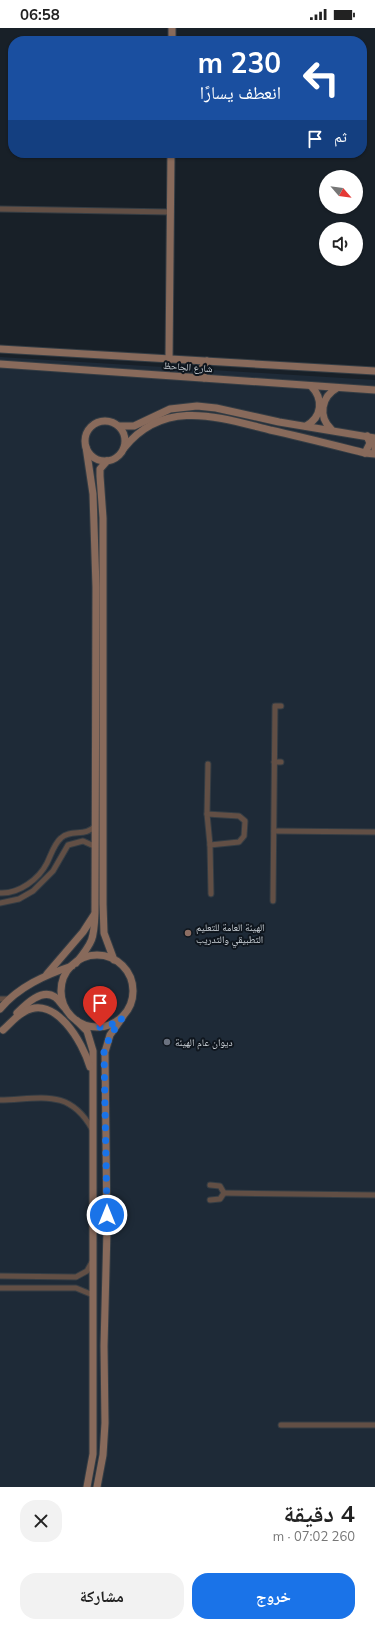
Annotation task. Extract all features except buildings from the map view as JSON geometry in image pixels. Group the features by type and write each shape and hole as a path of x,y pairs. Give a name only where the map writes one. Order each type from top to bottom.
{"street":[{"path":"169,360 172,212 171,158"},
{"path":"0,209 172,212"},
{"name":"شارع الجاحظ","path":"0,349 375,371"},
{"path":"204,378 201,369 206,361"},
{"name":"شارع الجاحظ","path":"0,364 375,390"},
{"path":"306,426 316,416 320,408 317,394 311,386"},
{"path":"331,429 324,418 322,409 327,397 337,388"},
{"path":"66,1009 62,998 62,986 66,975 92,943 94,933 94,519 93,494 86,447 86,433 92,425 103,420 119,426 134,426 170,409 197,406 216,408 266,420 331,429 375,438"},
{"path":"114,960 103,924 103,518 100,469 107,461 117,457 137,435 157,423 180,415 198,414 224,418 365,453 375,453 375,444"},
{"path":"119,426 125,439 124,448"},
{"path":"365,453 370,443 367,436"},
{"path":"86,447 94,458 107,461"},
{"path":"95,707 104,706"},
{"path":"273,901 275,706 281,706"},
{"path":"274,762 281,762"},
{"path":"208,764 207,814 210,845 211,894"},
{"path":"207,814 239,816 245,821 244,836 239,842 210,845"},
{"path":"0,893 16,890 36,878 46,866 56,844 62,837 70,834 87,832 95,826"},
{"path":"274,831 375,832"},
{"path":"0,903 19,899 33,891 53,871 68,845 83,841 94,843 103,840"},
{"path":"47,975 83,932 94,913"},
{"path":"0,1009 8,999 47,975 94,956 104,956 114,960 128,973 132,983 133,994 131,1004 108,1040 104,1052 107,1288 104,1346 105,1434 97,1487"},
{"path":"2,1031 27,1003 37,997 47,995 55,997 87,1031 93,1051 92,1262 94,1454 87,1487"},
{"path":"0,999 8,999"},
{"path":"2,1031 24,1012 39,1008 48,1009 59,1015 77,1037 86,1055 92,1073"},
{"path":"77,1021 88,1026 100,1027 112,1024 122,1018"},
{"path":"0,1100 63,1100 78,1109 92,1131"},
{"path":"92,1131 106,1132"},
{"path":"210,1185 220,1186 224,1193"},
{"path":"224,1193 375,1195"},
{"path":"210,1200 220,1199 224,1193"},
{"path":"0,1276 60,1277 81,1275 87,1270 92,1262"},
{"path":"60,1277 60,1288"},
{"path":"0,1288 76,1288 93,1295"},
{"path":"281,1425 375,1424"},
{"path":"94,1433 105,1434"},
{"path":"94,1454 103,1455"}],"shaded area":[{"name":"الهيئة العامة للتعليم التطبيقي والتدريب","path":"0,357 375,380 375,1487 0,1487"}],"place":[{"name":"الهيئة العامة للتعليم التطبيقي والتدريب","path":"188,933"},
{"name":"ديوان عام الهيئة","path":"167,1042"}],"route":[{"path":"100,1027 112,1024 122,1018 110,1036 104,1052 107,1215"}]}
